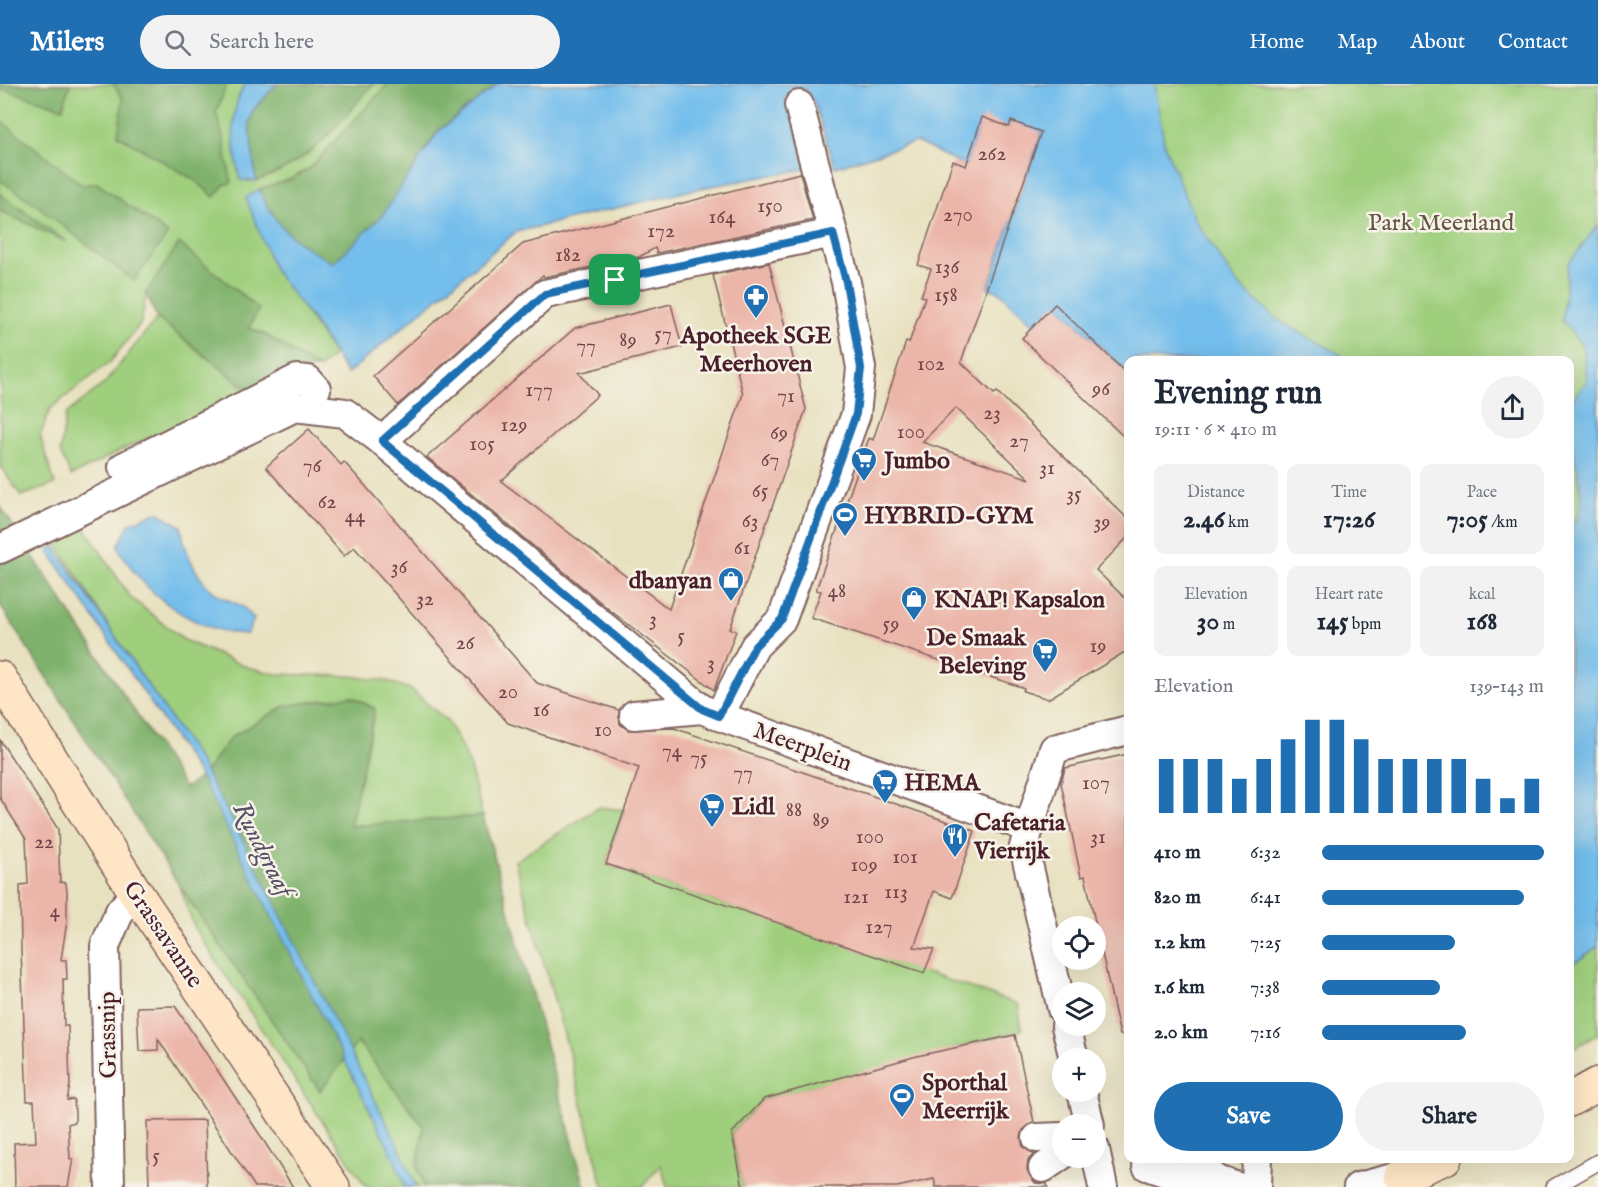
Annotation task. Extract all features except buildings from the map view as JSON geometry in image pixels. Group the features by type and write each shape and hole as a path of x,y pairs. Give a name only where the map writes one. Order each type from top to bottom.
{"street":[{"path":"711,713 755,646 782,619 856,414 861,368 846,282 799,105"},
{"path":"382,441 545,294 833,233"},
{"path":"0,528 297,379 308,380 305,398"},
{"path":"0,549 305,398 345,413 382,441 711,713"},
{"name":"Grassavanne","path":"0,678 136,893 333,1187"},
{"path":"634,715 711,713"},
{"name":"Meerplein","path":"711,713 1029,828"},
{"path":"1056,982 1024,847 1029,828 1054,748 1124,731"},
{"name":"Grassnip","path":"110,1187 105,946 120,911 136,893"},
{"path":"1574,1097 1598,1084"},
{"path":"1199,1163 1227,1184"},
{"path":"1256,1187 1257,1163"},
{"path":"1358,1187 1404,1182 1436,1163"},
{"path":"1147,1166 1191,1180 1227,1184"},
{"path":"1099,1168 1103,1187"}],"lane":[{"path":"1554,1187 1598,1162"}],"green space":[{"path":"0,84 541,84 305,310 334,355 319,369 266,335 248,327 252,322 146,294 141,323 111,361 50,409 40,436 55,484 21,496 0,465 0,211 6,214 0,209"},
{"path":"0,84 70,84 63,108 4,89 0,92"},
{"path":"113,84 227,84 216,113 232,182 224,185 214,197 196,181 118,135 123,99"},
{"path":"277,84 373,84 322,142 293,164 256,181 249,124 253,110"},
{"path":"388,84 498,84 437,132 381,217 333,264 288,234 273,215 259,189 291,179 310,168"},
{"name":"Park Meerland","path":"1114,84 1598,84 1598,1034 1574,1048 1574,356 1221,356"},
{"path":"0,120 82,185 97,183 168,234 134,281 35,204 0,180"},
{"path":"0,194 67,242 0,211"},
{"path":"179,243 259,309 249,328 266,335 319,369 298,370 251,392 157,318 146,293"},
{"path":"157,318 251,392 122,450 71,476 60,452 66,414 105,383"},
{"path":"0,506 185,788 203,775 231,737 285,706 351,696 375,709 350,826 483,816 585,1187 425,1187 417,1167 424,1127 358,1042 320,1091 179,885 0,605"},
{"path":"80,520 130,597 184,640 247,667 276,674 349,676 387,681 412,690 448,722 468,760 483,816 350,826 375,709 351,696 285,706 231,737 203,775 51,535"},
{"path":"599,807 624,810 606,864 1018,1004 1022,1030 764,1099 731,1134 743,1187 667,1187 661,1165 642,1187 603,1187 569,1052 515,861"},
{"path":"179,885 320,1090 358,1041 424,1127 417,1167 425,1187 366,1187 195,929"}],"water":[{"path":"245,84 277,84 253,110 249,123 256,181 240,180 234,144 236,107"},
{"path":"498,84 1154,84 1165,147 1195,220 1235,281 1276,319 1342,356 1124,356 1124,369 1057,304 1035,326 1000,292 988,288 1041,132 1037,135 1011,121 1008,130 982,118 966,166 916,142 835,167 814,103 805,89 786,98 793,112 806,169 701,188 516,232 347,374 312,319 274,270 246,198 259,189 273,215 288,234 333,263 381,217 438,132"},
{"path":"1598,225 1598,946 1574,963 1574,524 1580,502 1580,486 1574,452 1574,397 1587,381 1584,348 1562,320 1568,264"},
{"path":"157,512 181,526 189,557 207,585 224,598 243,607 254,619 247,634 227,632 189,618 155,594 128,564 118,547 129,524"},
{"path":"54,546 198,759 234,823 400,1149 416,1187 405,1187 392,1154 202,779 48,550"}],"place":[{"name":"Apotheek SGE Meerhoven","path":"756,320"},
{"name":"Jumbo","path":"864,483"},
{"name":"HYBRID-GYM","path":"845,538"},
{"name":"dbanyan","path":"731,603"},
{"name":"KNAP! Kapsalon","path":"914,622"},
{"name":"De Smaak Beleving","path":"1045,674"},
{"name":"HEMA","path":"885,805"},
{"name":"Lidl","path":"712,829"},
{"name":"Cafetaria Vierrijk","path":"955,859"},
{"name":"Sporthal Meerrijk","path":"902,1119"}],"route":[{"path":"833,233 846,282 861,368 856,414 782,619 755,646 719,716 702,709 382,441 545,294 615,280 833,233"}],"water label":[{"name":"Rundgraaf","path":"264,849"}]}
